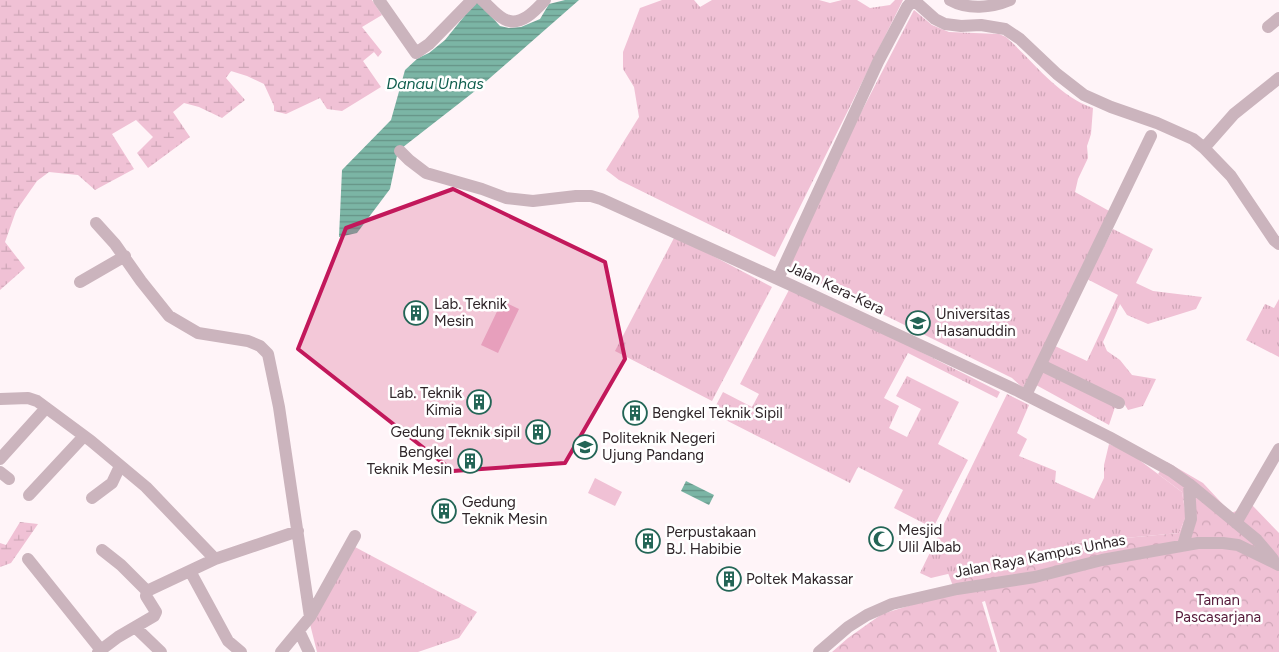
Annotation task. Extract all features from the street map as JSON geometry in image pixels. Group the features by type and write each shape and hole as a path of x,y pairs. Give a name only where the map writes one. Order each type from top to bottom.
{"street":[{"path":"379,0 416,53 429,44 468,2"},
{"path":"482,0 504,19 513,22 528,17 546,0"},
{"path":"950,0 978,7 996,6 1010,0"},
{"path":"778,279 878,62 907,7 913,1 935,19 945,24 961,26 981,25 1005,29 1020,39 1057,74 1084,95 1111,107 1157,122 1209,143 1274,240 1279,244"},
{"path":"1268,28 1279,18"},
{"path":"1209,143 1234,114 1279,78"},
{"path":"1026,396 1151,136"},
{"name":"Jalan Kera-Kera","path":"400,150 409,160 426,173 506,198 533,202 576,196 591,196 601,199 778,279 1026,396 1164,467 1189,484 1257,540 1278,564"},
{"path":"96,223 125,256 140,281 169,316 198,334 248,341 260,346 268,354 279,407 310,617"},
{"path":"80,282 125,256"},
{"path":"1041,365 1119,403"},
{"path":"0,399 28,398 37,401 84,436 146,487 215,559"},
{"path":"0,459 46,408"},
{"path":"29,495 84,436"},
{"path":"1236,523 1279,449"},
{"path":"92,498 112,483 120,466"},
{"path":"1183,546 1191,519 1189,484"},
{"path":"147,591 215,559 298,531"},
{"path":"281,652 310,617 354,536"},
{"name":"Jalan Raya Kampus Unhas","path":"819,652 848,627 867,615 892,604 957,589 1035,577 1102,560 1198,543 1233,543 1278,564"},
{"path":"28,558 100,651 118,637 156,614 146,596 147,591 131,574 102,550"},
{"path":"190,572 228,641 241,652"},
{"path":"135,627 158,651"},
{"path":"299,631 309,652"}],"highlighted area":[{"path":"453,189 605,262 625,359 565,463 453,471 298,349 346,228"}],"green space":[{"path":"0,0 372,0 382,15 362,27 382,52 378,57 374,52 363,61 381,87 342,111 327,109 320,98 286,114 274,111 274,106 264,84 231,71 226,78 245,100 222,118 199,107 184,103 173,112 190,137 148,168 137,153 153,137 136,120 112,134 134,169 95,190 78,175 49,172 37,181 16,211 5,242 25,268 0,290"},
{"path":"662,0 694,0 700,7 712,0 819,0 830,3 842,0 857,0 870,8 890,5 895,0 903,0 775,257 619,180 606,170 639,117 634,87 623,69 623,52 640,8"},
{"path":"914,10 932,25 949,32 999,34 1006,37 1046,77 1068,95 1093,108 1091,134 1087,146 1088,158 1078,179 1075,192 1111,212 1034,367 1115,407 1109,425 1027,380 1023,388 1012,378 787,267 837,159"},
{"path":"1113,229 1153,249 1136,283 1153,291 1202,297 1196,309 1148,324 1127,315 1120,304 1103,342 1107,351 1120,360 1132,375 1156,379 1143,406 1128,410 1122,400 1046,364 1055,346 1087,361 1118,295 1087,279"},
{"path":"675,236 772,287 712,401 615,351"},
{"path":"791,286 1000,392 997,398 908,353 884,398 899,406 889,428 907,437 921,409 896,396 907,376 959,402 938,444 968,460 933,528 894,508 903,490 858,467 850,483 712,413 723,392 752,407 759,394 740,384"},
{"path":"1279,299 1279,357 1246,340 1265,304 1274,308"},
{"path":"502,301 519,309 498,353 481,345"},
{"path":"1007,394 1029,405 1017,433 1027,439 1019,456 1056,471 1055,482 1094,499 1104,478 1104,465 1109,444 1130,453 1182,492 1186,516 1179,533 1082,542 931,578 920,573"},
{"name":"Taman Pascasarjana","path":"1167,462 1203,483 1231,513 1252,505 1279,533 1279,652 1000,652 985,601 982,602 997,652 832,652 882,614 931,599 956,594 948,573 1082,542 1179,533 1186,516 1182,492 1158,474"},
{"path":"595,478 622,492 615,506 588,493"},
{"path":"20,522 38,524 11,563 0,567 0,543 6,545"},
{"path":"355,547 477,612 459,638 418,652 317,652 310,624"}],"water":[{"name":"Danau Unhas","path":"565,0 579,0 475,91 398,151 390,189 357,233 339,237 342,170 391,120 405,70 418,58 429,53 445,40 475,3 479,3 500,26 509,28 521,27 540,19 549,4"},
{"path":"686,481 714,495 709,505 681,491"}],"place":[{"name":"Lab. Teknik Mesin","path":"416,313"},
{"name":"Universitas Hasanuddin","path":"918,323"},
{"name":"Lab. Teknik Kimia","path":"479,402"},
{"name":"Bengkel Teknik Sipil","path":"635,413"},
{"name":"Gedung Teknik sipil","path":"538,432"},
{"name":"Politeknik Negeri Ujung Pandang","path":"585,447"},
{"name":"Bengkel Teknik Mesin","path":"470,461"},
{"name":"Gedung Teknik Mesin","path":"444,511"},
{"name":"Mesjid Ulil Albab","path":"881,539"},
{"name":"Perpustakaan BJ. Habibie","path":"648,541"},
{"name":"Poltek Makassar","path":"729,579"}]}
